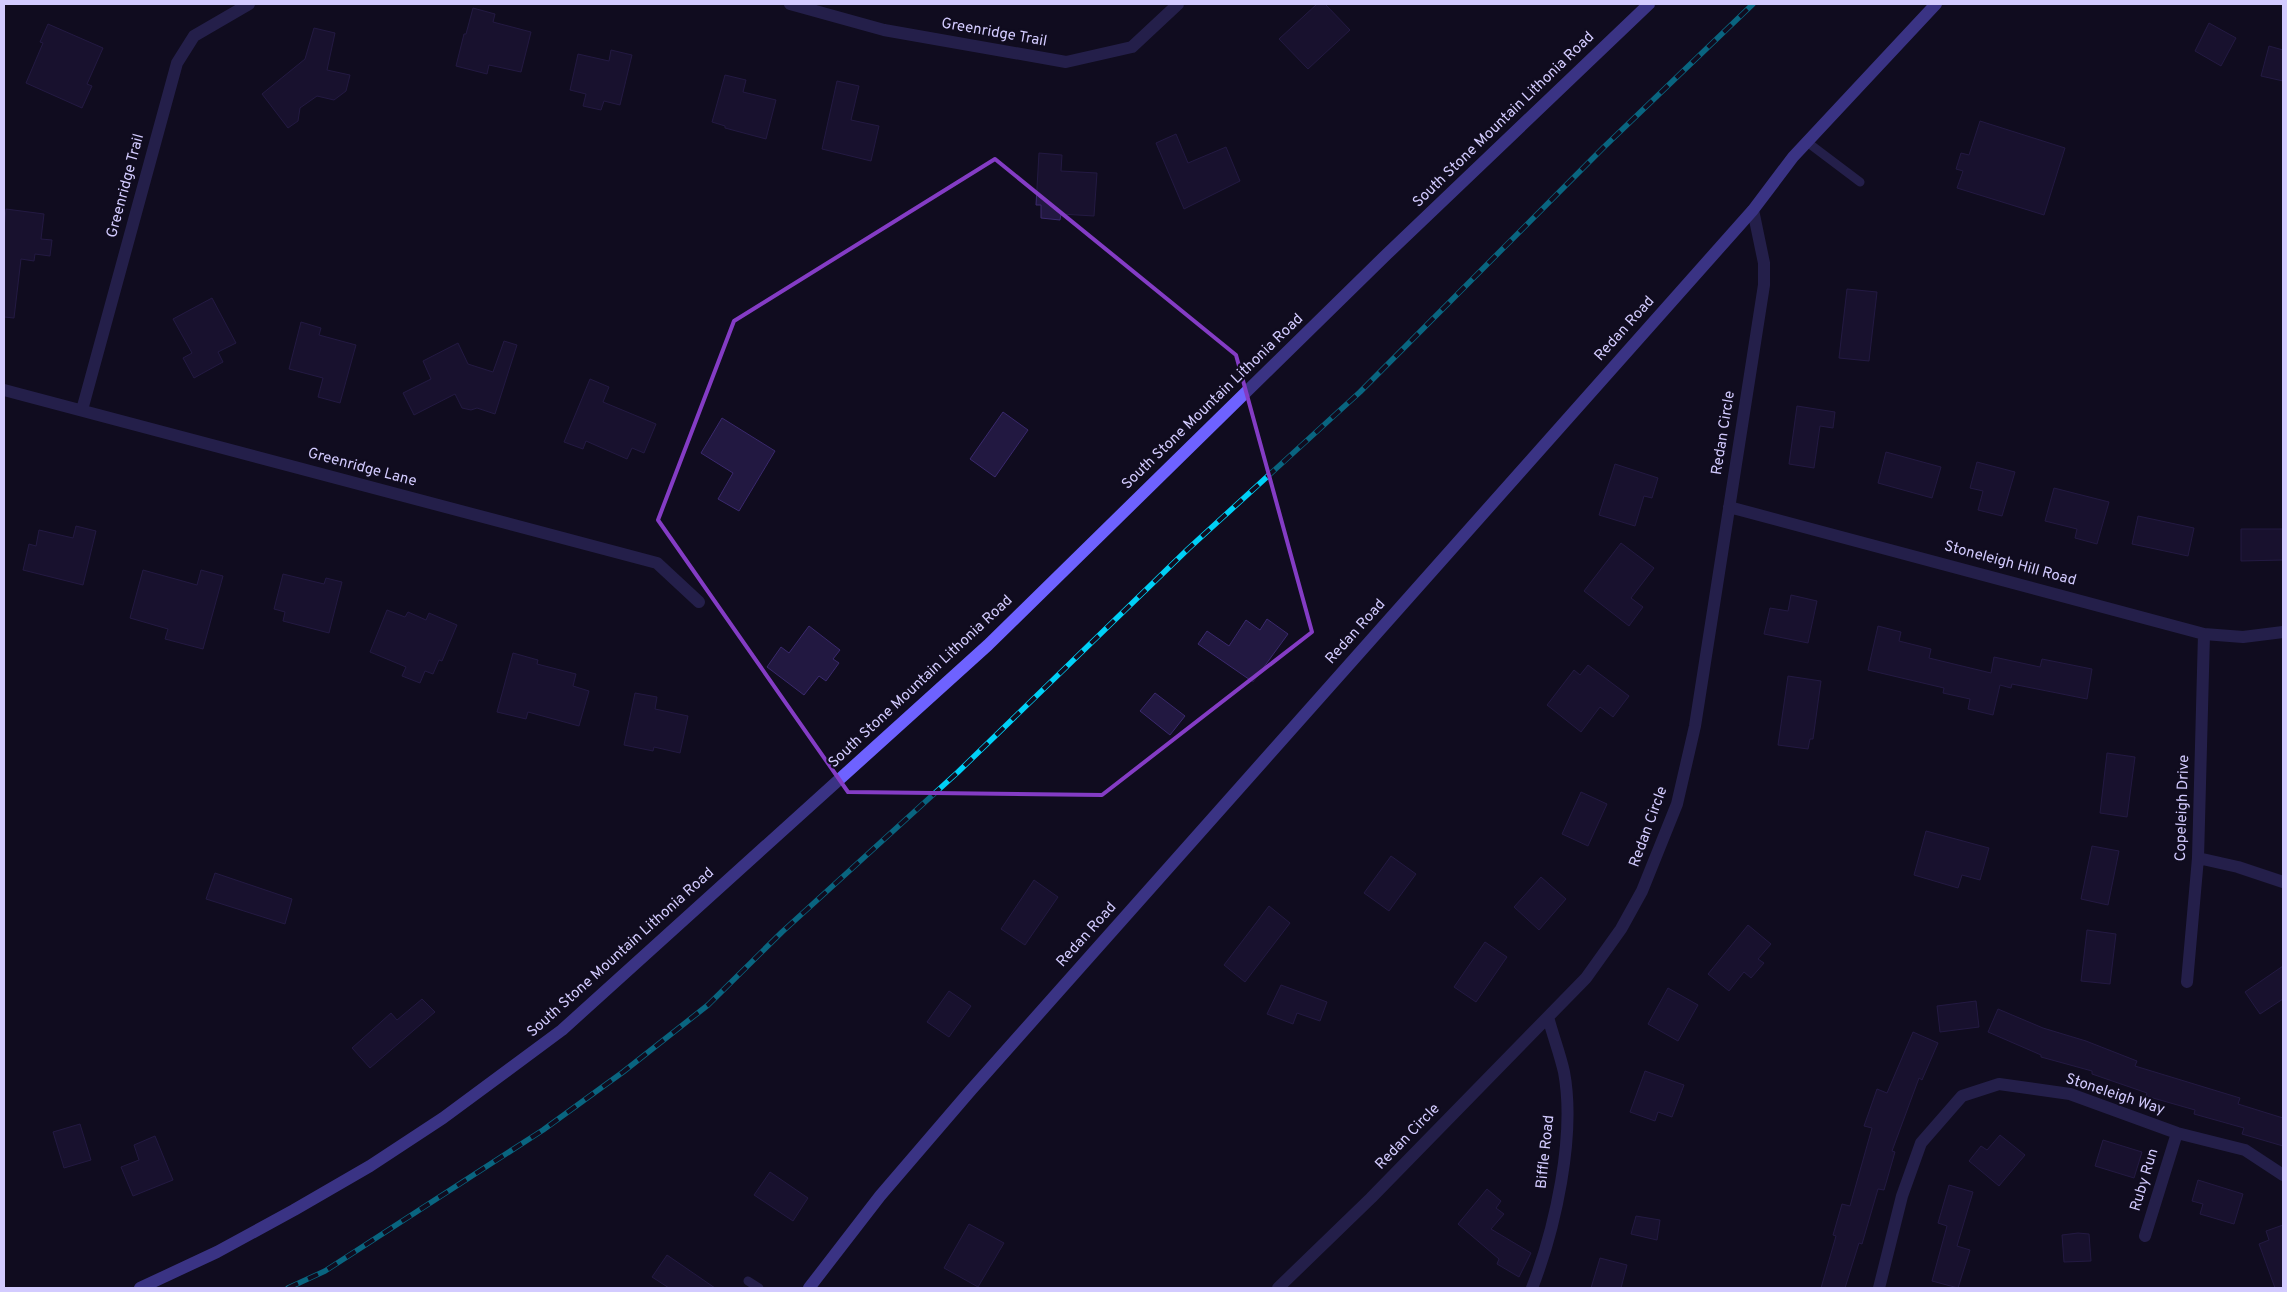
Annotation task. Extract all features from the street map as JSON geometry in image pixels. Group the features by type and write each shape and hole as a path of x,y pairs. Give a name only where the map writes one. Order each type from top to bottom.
{"main road":[{"name":"South Stone Mountain Lithonia Road","path":"140,1288 216,1252 370,1166 459,1106 562,1030 988,645 1387,254 1650,4"},
{"name":"Redan Road","path":"809,1288 880,1196 971,1090 1753,210 1807,142 1936,4"}],"street":[{"name":"Greenridge Trail","path":"82,410 177,63 194,36 249,4"},
{"name":"Greenridge Trail","path":"790,4 884,30 1066,62 1132,47 1178,4"},
{"name":"Redan Circle","path":"1278,1288 1378,1191 1586,978 1621,929 1642,891 1677,804 1695,726 1764,285 1764,263 1753,210"},
{"name":"Greenridge Lane","path":"4,390 657,563 699,602"},
{"name":"Stoneleigh Hill Road","path":"1729,507 2204,634 2243,637 2283,632"},
{"name":"Copeleigh Drive","path":"2188,982 2198,858 2204,634"},
{"path":"2198,858 2238,867 2283,882"},
{"name":"Biffle Road","path":"1532,1288 1546,1252 1560,1188 1567,1130 1564,1073 1548,1017"},
{"name":"Stoneleigh Way","path":"1879,1288 1902,1196 1921,1143 1962,1096 1999,1084 2070,1094 2177,1133 2245,1150 2283,1175"},
{"name":"Ruby Run","path":"2145,1236 2177,1133"}],"lane":[{"path":"1807,142 1860,182"},
{"path":"748,1281 759,1288"}],"highlighted area":[{"path":"995,159 1236,355 1312,632 1102,795 848,792 658,520 734,321"}],"building":[{"path":"1317,4 1325,4 1350,30 1308,69 1279,39"},
{"path":"473,8 495,14 493,22 531,32 521,72 489,65 487,74 456,66"},
{"path":"2209,23 2236,38 2221,66 2195,51"},
{"path":"48,24 103,48 87,84 92,86 82,108 26,83 43,43 40,42"},
{"path":"314,28 335,33 327,70 350,75 346,91 334,100 317,96 300,108 298,121 288,128 262,94 305,59"},
{"path":"2269,46 2283,50 2283,81 2261,76"},
{"path":"611,50 632,55 620,105 604,101 601,110 583,106 586,94 570,90 578,54 609,61"},
{"path":"725,75 746,80 743,92 776,100 766,139 725,128 725,126 712,122"},
{"path":"837,81 859,86 851,120 879,126 871,161 822,149"},
{"path":"1980,121 2065,148 2044,215 1957,188 1963,171 1956,169 1961,153 1969,155"},
{"path":"1176,134 1188,163 1226,147 1240,181 1184,209 1156,143"},
{"path":"1039,153 1062,155 1061,171 1097,173 1094,216 1061,214 1060,220 1041,218 1041,205 1036,205"},
{"path":"6,209 44,214 41,239 52,240 50,256 35,254 34,261 21,259 14,318 4,317 4,228"},
{"path":"1847,289 1877,292 1869,361 1839,358"},
{"path":"212,298 236,343 218,352 223,362 194,378 183,358 192,353 173,319"},
{"path":"301,322 321,328 319,335 356,345 340,403 318,397 323,378 289,369"},
{"path":"504,341 517,345 495,414 477,408 471,410 462,408 455,394 414,415 403,393 431,379 423,361 458,343 468,364 493,372"},
{"path":"590,379 609,387 603,402 656,424 644,453 632,448 627,459 586,441 583,449 564,442"},
{"path":"1797,406 1835,412 1833,428 1820,426 1814,468 1789,464"},
{"path":"1003,412 1028,430 995,477 970,459"},
{"path":"722,418 775,451 739,511 718,499 733,473 701,453"},
{"path":"1886,452 1941,467 1932,498 1878,483"},
{"path":"1977,462 2015,472 2002,516 1978,510 1983,491 1970,488"},
{"path":"1615,464 1658,478 1652,498 1644,496 1635,526 1599,515"},
{"path":"2054,488 2109,502 2097,544 2075,538 2077,529 2045,521"},
{"path":"2138,516 2194,528 2188,556 2132,544"},
{"path":"76,526 96,531 83,585 23,570 29,544 36,546 39,530 73,538"},
{"path":"2241,529 2283,529 2283,560 2241,561"},
{"path":"1621,543 1654,568 1631,598 1643,607 1629,626 1584,591"},
{"path":"143,570 197,585 201,570 223,576 203,649 165,639 168,629 130,618"},
{"path":"283,574 324,584 326,578 342,582 329,633 283,621 285,612 274,609"},
{"path":"1791,595 1817,601 1808,643 1764,634 1770,608 1788,611"},
{"path":"387,610 405,617 408,612 426,620 429,613 457,625 442,661 439,660 433,674 425,671 420,683 402,676 406,667 370,652"},
{"path":"1267,619 1288,634 1253,682 1198,644 1207,631 1229,646 1246,620 1260,630"},
{"path":"809,626 840,650 833,659 839,663 826,681 819,676 804,695 767,667 781,647 789,653"},
{"path":"1878,626 1901,632 1899,641 1931,649 1929,658 1991,673 1994,657 2040,667 2042,659 2092,669 2087,699 2012,684 2011,688 2000,685 1993,715 1968,709 1970,699 1943,693 1944,688 1868,670"},
{"path":"513,653 538,660 537,664 576,674 573,686 589,691 579,726 528,712 526,719 497,712"},
{"path":"1588,665 1629,696 1613,717 1600,707 1581,732 1547,705 1574,670 1580,675"},
{"path":"1788,676 1821,681 1813,739 1810,739 1808,749 1778,745"},
{"path":"635,693 657,697 655,709 688,716 680,753 654,747 653,751 624,745"},
{"path":"1155,693 1185,716 1170,735 1140,711"},
{"path":"2107,753 2135,757 2127,817 2100,813"},
{"path":"1581,792 1607,804 1588,846 1562,834"},
{"path":"1926,831 1989,848 1980,880 1962,875 1958,888 1914,875"},
{"path":"2092,846 2119,851 2108,905 2081,899"},
{"path":"1391,856 1416,874 1389,911 1364,893"},
{"path":"215,873 292,899 285,924 206,899"},
{"path":"1541,877 1566,899 1539,930 1514,907"},
{"path":"1034,880 1058,897 1025,945 1001,929"},
{"path":"1269,906 1290,923 1245,982 1224,965"},
{"path":"1748,925 1771,944 1758,959 1764,963 1751,978 1744,972 1729,991 1708,974"},
{"path":"2087,930 2116,934 2110,984 2081,981"},
{"path":"1485,942 1507,957 1476,1002 1454,987"},
{"path":"2283,966 2283,999 2260,1014 2245,992"},
{"path":"1281,985 1327,1002 1320,1021 1297,1013 1293,1024 1267,1014"},
{"path":"1668,988 1698,1005 1678,1041 1648,1024"},
{"path":"949,991 971,1006 949,1037 927,1022"},
{"path":"422,999 435,1012 370,1068 352,1048 391,1013 397,1020"},
{"path":"1976,1001 1979,1027 1940,1032 1937,1006"},
{"path":"1998,1009 2043,1028 2086,1041 2137,1061 2135,1066 2240,1098 2238,1104 2283,1118 2283,1146 2242,1134 2244,1128 2194,1114 2195,1110 2146,1096 2147,1093 2092,1074 2092,1071 2041,1057 2041,1055 1988,1032"},
{"path":"1913,1032 1938,1043 1922,1080 1919,1078 1892,1151 1895,1152 1884,1190 1878,1189 1862,1244 1859,1243 1845,1288 1821,1288 1836,1236 1833,1235 1842,1204 1850,1206 1872,1128 1864,1126 1877,1089 1887,1093"},
{"path":"1645,1071 1684,1085 1672,1117 1658,1112 1655,1121 1630,1112"},
{"path":"80,1124 91,1160 64,1168 53,1132"},
{"path":"2000,1135 2025,1155 1999,1186 1969,1161 1981,1146 1987,1150"},
{"path":"155,1136 173,1180 133,1196 121,1167 139,1160 134,1145"},
{"path":"2103,1140 2142,1152 2134,1178 2095,1166"},
{"path":"770,1172 808,1198 793,1221 754,1195"},
{"path":"2198,1180 2243,1194 2234,1224 2200,1214 2203,1204 2192,1201"},
{"path":"1949,1185 1973,1192 1957,1246 1970,1250 1958,1288 1932,1281 1947,1226 1938,1223"},
{"path":"1487,1189 1501,1201 1496,1208 1504,1214 1491,1229 1531,1253 1519,1277 1497,1264 1499,1259 1458,1224"},
{"path":"1636,1216 1660,1220 1657,1240 1631,1234"},
{"path":"969,1224 1004,1243 978,1287 944,1268"},
{"path":"2283,1225 2283,1288 2275,1288 2259,1244 2269,1240 2266,1231"},
{"path":"2089,1234 2091,1261 2064,1262 2062,1235"},
{"path":"667,1255 715,1288 669,1288 652,1277"},
{"path":"1600,1258 1627,1265 1621,1288 1591,1288"}],"railway":[{"path":"288,1288 325,1271 543,1130 623,1072 708,1005 782,932 958,772 1188,549 1360,392 1604,147 1753,4"}]}
